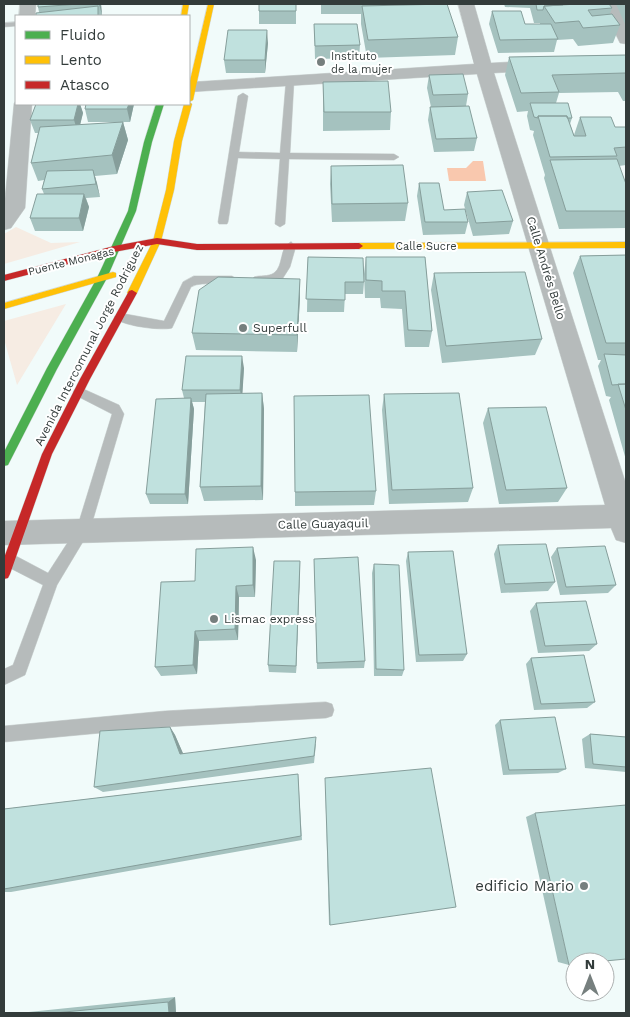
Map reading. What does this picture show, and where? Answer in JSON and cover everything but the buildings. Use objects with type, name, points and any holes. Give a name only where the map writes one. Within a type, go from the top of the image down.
[{"type":"main road","name":"Avenida Intercomunal Jorge Rodriguez","points":[[190,97],[202,49],[210,4]]},
{"type":"main road","name":"Avenida Intercomunal Jorge Rodriguez","points":[[4,462],[52,368],[102,278],[132,211],[148,142],[160,105]]},
{"type":"main road","name":"Avenida Intercomunal Jorge Rodriguez","points":[[4,574],[9,560],[12,532],[47,454],[120,318],[157,241],[170,190],[178,141],[188,105]]},
{"type":"main road","name":"Puente Monagas","points":[[4,278],[115,246],[157,241],[197,247],[226,246]]},
{"type":"main road","name":"Calle Sucre","points":[[226,246],[626,245]]},
{"type":"main road","name":"Puente Monagas","points":[[4,306],[147,265],[197,247]]},
{"type":"street","name":"Calle Andrés Bello","points":[[466,4],[483,69],[625,522]]},
{"type":"street","points":[[609,4],[626,39]]},
{"type":"street","points":[[190,97],[290,81],[560,65]]},
{"type":"street","points":[[5,222],[15,208],[22,105]]},
{"type":"street","name":"Calle Guayaquil","points":[[12,532],[625,522]]},
{"type":"lane","points":[[280,224],[290,81]]},
{"type":"lane","points":[[223,222],[243,96]]},
{"type":"lane","points":[[234,155],[394,157]]},
{"type":"lane","points":[[120,318],[160,326],[168,325],[188,286],[194,280],[274,279],[282,272],[291,246]]},
{"type":"lane","points":[[4,677],[19,670],[51,582],[83,530],[118,414],[115,409],[79,392]]},
{"type":"lane","points":[[9,560],[51,582]]},
{"type":"lane","points":[[4,734],[104,722],[208,714],[326,710]]},
{"type":"shaded area","points":[[473,161],[483,161],[486,181],[449,181],[447,168],[466,168]]},
{"type":"shaded area","points":[[16,227],[51,243],[80,242],[4,264],[4,234]]},
{"type":"shaded area","points":[[66,304],[17,385],[4,339],[4,321]]},
{"type":"traffic: fast","points":[[4,462],[52,368],[102,278],[132,211],[148,142],[160,105]]},
{"type":"traffic: slow","points":[[184,15],[186,4]]},
{"type":"traffic: slow","points":[[190,96],[211,4]]},
{"type":"traffic: slow","points":[[132,293],[157,241],[170,190],[178,141],[188,105]]},
{"type":"traffic: slow","points":[[359,246],[626,245]]},
{"type":"traffic: slow","points":[[4,306],[113,275]]},
{"type":"traffic: jam","points":[[4,278],[114,249],[157,241],[197,247],[359,246]]},
{"type":"traffic: jam","points":[[4,574],[47,454],[132,293]]},
{"type":"place","name":"Instituto de la mujer","points":[[321,62]]},
{"type":"place","name":"Superfull","points":[[243,328]]},
{"type":"place","name":"Lismac express","points":[[214,619]]},
{"type":"place","name":"edificio Mario","points":[[584,886]]}]
